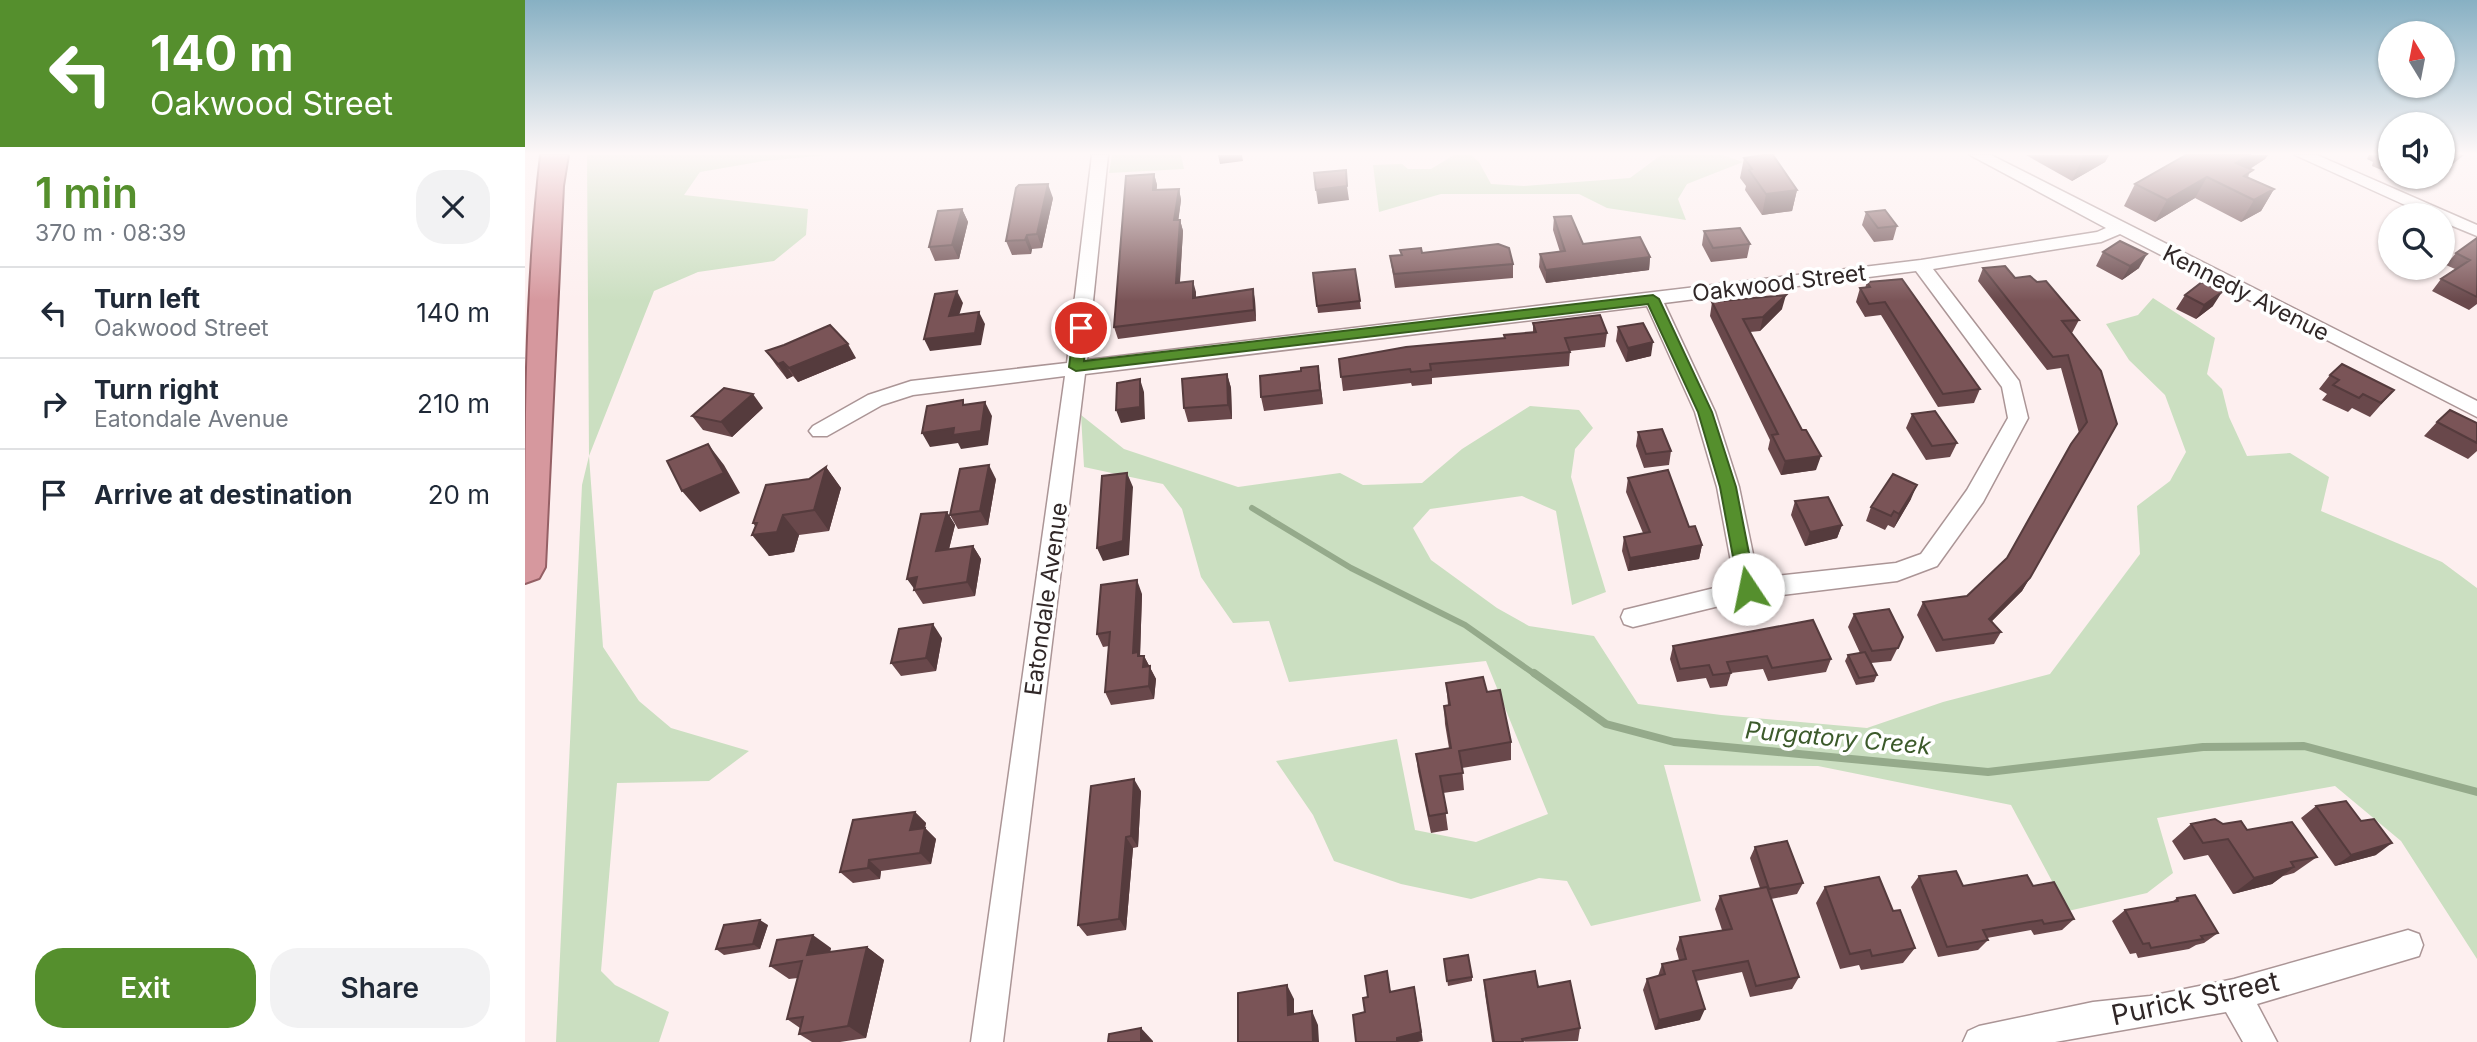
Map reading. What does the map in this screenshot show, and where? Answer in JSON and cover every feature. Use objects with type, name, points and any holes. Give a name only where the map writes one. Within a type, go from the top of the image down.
[{"type":"highway","points":[[525,567],[548,204]]},
{"type":"street","name":"Eatondale Avenue","points":[[987,1042],[1076,367],[1094,204]]},
{"type":"street","name":"Kennedy Avenue","points":[[2072,204],[2477,410]]},
{"type":"street","points":[[2455,222],[2477,231]]},
{"type":"street","name":"Oakwood Street","points":[[820,432],[875,400],[911,388],[1921,265],[2101,237],[2119,228]]},
{"type":"street","points":[[1633,617],[1748,589],[1897,572],[1929,559],[1975,496],[2018,418],[2013,386],[1921,265]]},
{"type":"street","points":[[1653,299],[1705,412],[1728,487],[1748,589]]},
{"type":"street","name":"Purick Street","points":[[1979,1042],[2093,1018],[2150,1012],[2234,995],[2408,945]]},
{"type":"street","points":[[2234,995],[2261,1042]]},
{"type":"green space","points":[[587,204],[760,204],[808,209],[806,235],[774,261],[698,272],[654,291],[589,456]]},
{"type":"green space","points":[[1378,204],[1408,204],[1379,212]]},
{"type":"green space","points":[[1598,204],[1680,204],[1686,220],[1607,208]]},
{"type":"green space","points":[[2153,298],[2215,338],[2207,374],[2222,389],[2229,417],[2247,456],[2290,453],[2329,477],[2321,511],[2442,562],[2477,588],[2477,959],[2401,841],[2335,786],[2157,818],[2173,873],[2147,893],[2068,911],[2011,805],[1818,766],[1664,765],[1701,901],[1591,926],[1567,881],[1539,878],[1471,899],[1401,884],[1334,861],[1313,815],[1276,761],[1397,739],[1415,830],[1476,842],[1548,814],[1486,661],[1289,682],[1269,621],[1233,623],[1201,577],[1182,509],[1163,484],[1084,467],[1081,415],[1124,449],[1238,487],[1340,473],[1363,485],[1422,483],[1462,449],[1530,406],[1579,410],[1593,428],[1575,449],[1571,477],[1606,592],[1572,605],[1556,511],[1522,496],[1430,509],[1413,528],[1431,560],[1497,608],[1529,626],[1594,636],[1638,704],[1721,715],[1867,728],[1943,702],[2050,674],[2140,554],[2137,506],[2170,481],[2186,452],[2165,395],[2129,360],[2106,324],[2138,315]]},
{"type":"green space","points":[[589,456],[603,647],[639,701],[671,728],[749,751],[709,781],[617,783],[601,971],[615,985],[669,1012],[659,1042],[556,1042],[582,485]]},
{"type":"building","points":[[1013,204],[1044,204],[1037,234],[1027,235],[1025,240],[1006,241]]},
{"type":"building","points":[[1124,204],[1177,204],[1174,220],[1180,220],[1176,283],[1193,281],[1193,298],[1253,289],[1254,310],[1114,327]]},
{"type":"building","points":[[962,209],[952,245],[929,247],[938,211]]},
{"type":"building","points":[[1885,210],[1897,226],[1878,228],[1866,212]]},
{"type":"building","points":[[1571,216],[1583,244],[1640,237],[1650,257],[1546,270],[1540,254],[1565,251],[1554,217]]},
{"type":"building","points":[[1740,228],[1750,244],[1713,248],[1704,231]]},
{"type":"building","points":[[2477,238],[2477,297],[2443,280],[2455,280],[2455,270],[2470,260],[2456,253]]},
{"type":"building","points":[[2120,241],[2147,254],[2130,266],[2103,252]]},
{"type":"building","points":[[1498,244],[1509,248],[1513,264],[1394,274],[1390,256],[1402,255],[1400,250],[1421,248],[1422,253]]},
{"type":"building","points":[[2005,266],[2015,278],[2030,276],[2037,282],[2046,281],[2079,320],[2062,321],[2101,371],[2117,424],[2030,578],[1989,619],[2001,632],[1943,640],[1923,602],[1967,596],[2007,558],[2071,444],[2087,422],[2068,355],[2053,357],[1983,268]]},
{"type":"building","points":[[1355,269],[1360,301],[1317,306],[1313,273]]},
{"type":"building","points":[[1902,279],[1980,389],[1943,394],[1885,302],[1869,304],[1860,288],[1870,287],[1867,282]]},
{"type":"building","points":[[2202,282],[2222,292],[2204,305],[2185,295]]},
{"type":"building","points":[[957,291],[949,316],[979,312],[975,333],[924,339],[935,294]]},
{"type":"building","points":[[1786,295],[1763,317],[1743,319],[1802,430],[1806,430],[1821,456],[1785,461],[1772,435],[1778,434],[1712,302]]},
{"type":"building","points":[[1600,315],[1607,333],[1565,338],[1570,352],[1430,364],[1431,370],[1411,372],[1410,369],[1341,377],[1339,359],[1406,347],[1505,338],[1504,335],[1536,332],[1533,323]]},
{"type":"building","points":[[1643,323],[1653,342],[1628,348],[1618,327]]},
{"type":"building","points":[[830,325],[848,344],[789,368],[783,362],[778,364],[766,351],[784,345]]},
{"type":"building","points":[[2342,364],[2394,390],[2381,403],[2363,394],[2359,398],[2333,385],[2339,380],[2330,375]]},
{"type":"building","points":[[1318,366],[1320,390],[1261,397],[1260,376]]},
{"type":"building","points":[[1227,374],[1228,405],[1184,408],[1182,379]]},
{"type":"building","points":[[1140,379],[1140,407],[1116,410],[1117,383]]},
{"type":"building","points":[[724,388],[753,394],[721,422],[692,416]]},
{"type":"building","points":[[963,400],[963,405],[985,402],[981,431],[953,435],[954,428],[922,433],[927,406]]},
{"type":"building","points":[[2450,410],[2477,423],[2477,443],[2437,422]]},
{"type":"building","points":[[1935,411],[1957,443],[1932,446],[1912,414]]},
{"type":"building","points":[[1662,429],[1671,451],[1646,454],[1638,432]]},
{"type":"building","points":[[708,444],[724,473],[682,491],[667,461]]},
{"type":"building","points":[[989,465],[980,511],[950,515],[960,469]]},
{"type":"building","points":[[826,467],[814,510],[783,515],[777,532],[752,535],[757,523],[753,523],[766,485],[809,479]]},
{"type":"building","points":[[1668,470],[1689,527],[1695,526],[1702,545],[1630,558],[1624,537],[1650,532],[1628,478]]},
{"type":"building","points":[[1127,473],[1123,541],[1097,548],[1102,476]]},
{"type":"building","points":[[1893,474],[1917,485],[1899,514],[1894,511],[1891,516],[1871,507]]},
{"type":"building","points":[[1828,497],[1842,525],[1810,532],[1795,501]]},
{"type":"building","points":[[947,512],[936,551],[973,546],[967,582],[914,590],[917,577],[907,579],[921,514]]},
{"type":"building","points":[[1137,580],[1133,653],[1138,652],[1138,656],[1144,656],[1143,667],[1150,666],[1149,686],[1105,692],[1110,632],[1097,634],[1101,585]]},
{"type":"building","points":[[1889,609],[1903,637],[1898,648],[1872,651],[1854,614]]},
{"type":"building","points":[[1813,620],[1831,659],[1772,668],[1767,656],[1727,662],[1731,673],[1713,675],[1709,665],[1680,669],[1673,646]]},
{"type":"building","points":[[933,624],[926,658],[891,663],[899,629]]},
{"type":"building","points":[[1865,652],[1877,675],[1859,678],[1848,655]]},
{"type":"building","points":[[1483,677],[1487,692],[1500,690],[1511,742],[1459,751],[1463,773],[1440,776],[1447,813],[1429,816],[1416,754],[1451,748],[1444,706],[1450,705],[1446,683]]},
{"type":"building","points":[[1134,779],[1131,836],[1126,837],[1119,919],[1078,925],[1091,786]]},
{"type":"building","points":[[2346,801],[2361,821],[2374,819],[2392,843],[2351,855],[2316,806]]},
{"type":"building","points":[[915,812],[910,830],[925,828],[920,853],[869,860],[868,868],[840,872],[853,820]]},
{"type":"building","points":[[2215,819],[2223,824],[2241,821],[2247,830],[2292,822],[2317,857],[2291,862],[2294,867],[2254,878],[2228,839],[2203,843],[2191,824]]},
{"type":"building","points":[[1787,841],[1803,883],[1769,889],[1755,847]]},
{"type":"building","points":[[1956,871],[1963,886],[2027,875],[2033,886],[2054,882],[2074,919],[2044,924],[2042,920],[1983,930],[1988,940],[1947,947],[1919,876]]},
{"type":"building","points":[[1879,877],[1893,911],[1900,910],[1915,948],[1872,956],[1870,950],[1850,954],[1825,887]]},
{"type":"building","points":[[1767,887],[1799,977],[1756,986],[1748,961],[1693,971],[1705,1009],[1659,1020],[1647,979],[1665,974],[1662,964],[1686,959],[1680,937],[1732,929],[1720,896]]},
{"type":"building","points":[[2195,895],[2218,933],[2201,936],[2203,939],[2151,948],[2149,943],[2143,944],[2125,910],[2178,901],[2177,898]]},
{"type":"building","points":[[760,920],[753,944],[716,949],[724,925]]},
{"type":"building","points":[[813,935],[807,955],[867,947],[848,1026],[799,1034],[803,1017],[787,1019],[802,961],[770,966],[777,940]]},
{"type":"building","points":[[1468,955],[1472,977],[1447,981],[1444,959]]},
{"type":"building","points":[[1387,971],[1390,992],[1414,987],[1421,1032],[1397,1038],[1397,1042],[1356,1042],[1353,1015],[1365,1012],[1363,998],[1368,997],[1365,976]]},
{"type":"building","points":[[1535,971],[1538,987],[1570,981],[1580,1028],[1522,1039],[1523,1042],[1494,1042],[1484,980]]},
{"type":"building","points":[[1287,985],[1288,1015],[1312,1011],[1313,1042],[1238,1042],[1238,993]]},
{"type":"building","points":[[1141,1028],[1141,1042],[1108,1042],[1109,1034]]},
{"type":"waterway","name":"Purgatory Creek","points":[[1252,508],[1351,568],[1465,625],[1536,675]]},
{"type":"waterway","name":"Purgatory Creek","points":[[1534,673],[1606,724],[1674,742],[1988,772],[2203,747],[2304,746],[2477,792]]},
{"type":"route","points":[[1081,328],[1076,367],[1653,299],[1705,412],[1728,487],[1748,589]]}]
